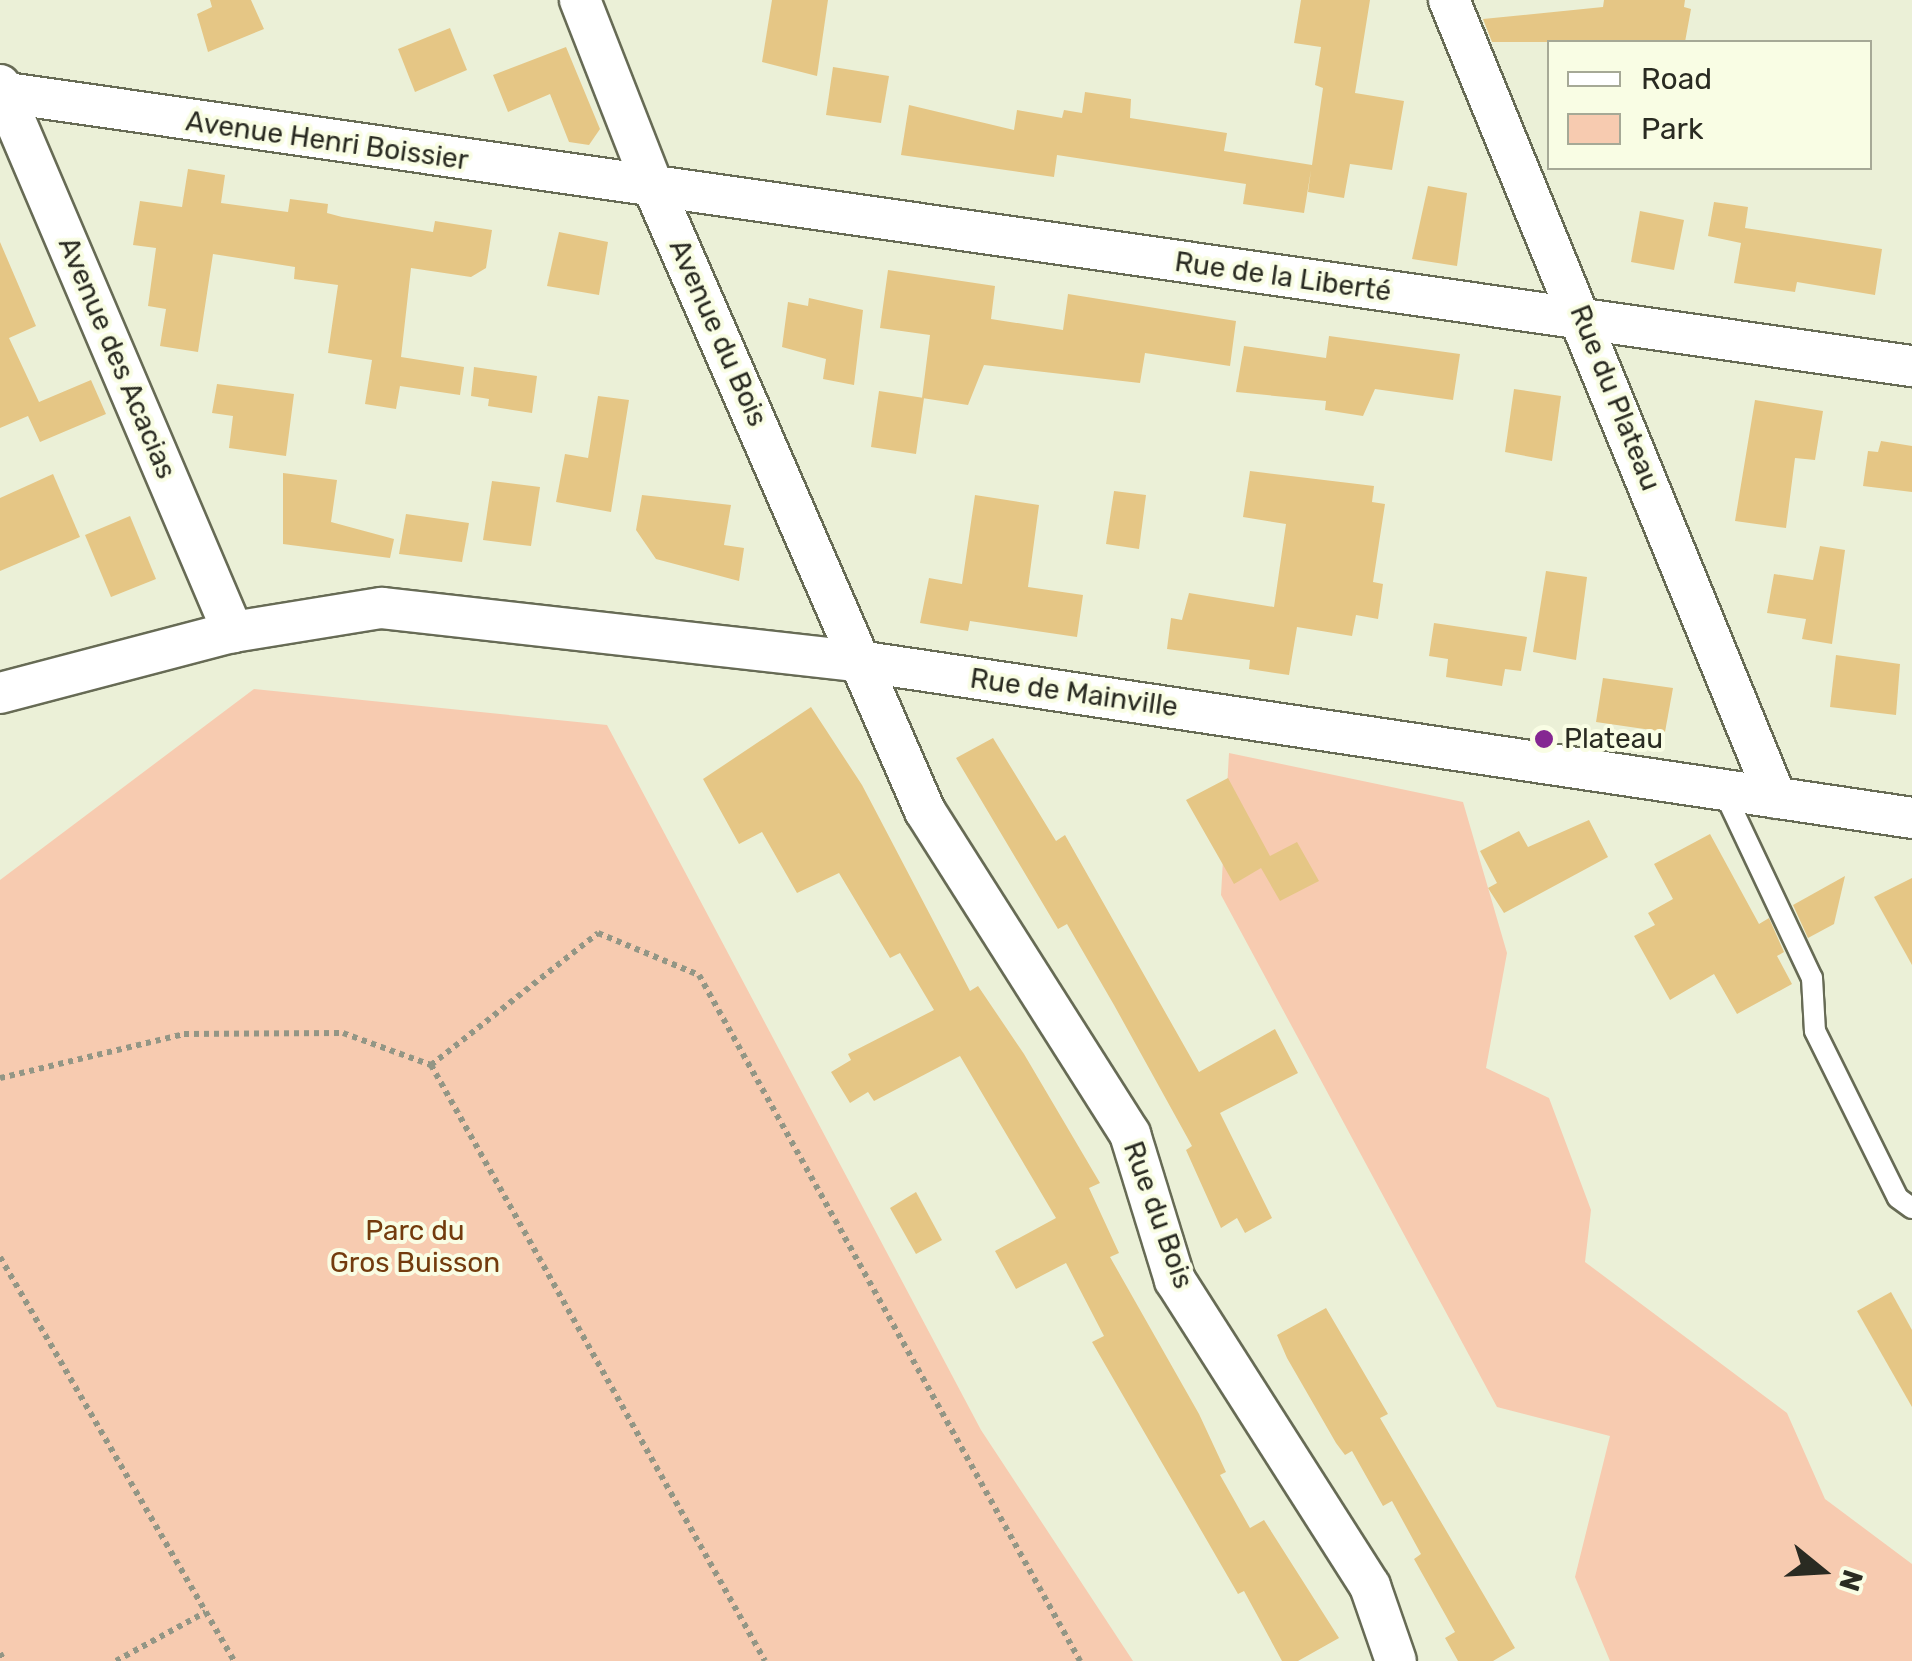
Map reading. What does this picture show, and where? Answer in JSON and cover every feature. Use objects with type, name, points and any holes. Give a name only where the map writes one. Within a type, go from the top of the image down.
[{"type":"street","name":"Avenue du Bois","points":[[580,0],[654,190],[865,662]]},
{"type":"street","name":"Rue du Plateau","points":[[1449,0],[1776,798]]},
{"type":"street","name":"Avenue Henri Boissier","points":[[1,90],[654,190]]},
{"type":"street","name":"Avenue des Acacias","points":[[1,90],[233,632]]},
{"type":"street","name":"Rue de la Liberté","points":[[654,190],[1912,366]]},
{"type":"street","name":"Rue de Mainville","points":[[0,693],[233,632],[382,608],[865,662],[1912,818]]},
{"type":"street","name":"Rue du Bois","points":[[865,662],[925,811],[1130,1134],[1174,1280],[1370,1586],[1396,1661]]},
{"type":"lane","points":[[1723,790],[1812,978],[1815,1031],[1898,1198],[1912,1208]]},
{"type":"path","points":[[431,1066],[598,933],[699,975],[1080,1661]]},
{"type":"path","points":[[0,1078],[184,1034],[343,1033],[431,1066],[765,1661]]},
{"type":"path","points":[[0,1257],[234,1661]]},
{"type":"path","points":[[116,1661],[206,1612]]},
{"type":"path","points":[[0,1653],[4,1661]]},
{"type":"green space","name":"Parc du Gros Buisson","points":[[254,689],[607,725],[981,1430],[1133,1661],[0,1661],[0,880]]},
{"type":"green space","points":[[1229,753],[1463,802],[1507,953],[1486,1068],[1549,1098],[1591,1210],[1585,1262],[1787,1413],[1825,1499],[1912,1564],[1912,1661],[1610,1661],[1575,1577],[1610,1436],[1497,1407],[1221,895]]},
{"type":"building","points":[[210,0],[251,0],[264,29],[208,52],[197,14],[212,7]]},
{"type":"building","points":[[772,0],[828,0],[817,76],[762,62]]},
{"type":"building","points":[[1301,0],[1370,0],[1355,93],[1404,101],[1392,170],[1350,164],[1344,198],[1308,192],[1311,170],[1304,213],[1243,204],[1246,184],[1057,155],[1054,177],[901,155],[909,105],[1014,130],[1017,110],[1062,118],[1064,110],[1082,113],[1085,92],[1131,99],[1130,118],[1227,133],[1224,151],[1312,165],[1323,88],[1315,85],[1321,47],[1294,43]]},
{"type":"building","points":[[1604,0],[1685,0],[1684,7],[1691,9],[1685,40],[1492,42],[1483,19],[1603,7]]},
{"type":"building","points":[[450,28],[467,70],[415,92],[398,49]]},
{"type":"building","points":[[566,47],[600,129],[589,145],[569,142],[550,94],[508,112],[493,75]]},
{"type":"building","points":[[833,67],[889,76],[881,123],[826,115]]},
{"type":"building","points":[[188,169],[225,175],[221,203],[288,212],[290,199],[328,204],[327,213],[342,217],[433,232],[435,221],[492,230],[486,268],[471,277],[411,268],[401,357],[464,367],[460,395],[400,386],[396,409],[365,404],[372,360],[328,353],[338,285],[294,279],[295,267],[213,254],[198,352],[160,346],[166,309],[148,306],[156,248],[133,245],[140,201],[182,207]]},
{"type":"building","points":[[1428,186],[1467,193],[1457,266],[1412,259]]},
{"type":"building","points":[[1714,202],[1748,207],[1745,228],[1882,249],[1875,295],[1797,282],[1795,292],[1734,283],[1741,243],[1708,236]]},
{"type":"building","points":[[1640,211],[1684,220],[1674,270],[1631,262]]},
{"type":"building","points":[[559,232],[608,242],[599,295],[547,286]]},
{"type":"building","points":[[0,242],[36,326],[9,338],[39,402],[91,380],[106,414],[40,442],[28,416],[0,428]]},
{"type":"building","points":[[888,270],[995,286],[991,319],[1063,330],[1068,294],[1236,321],[1230,366],[1145,353],[1140,383],[984,365],[968,405],[922,398],[930,335],[880,328]]},
{"type":"building","points":[[809,298],[863,310],[854,385],[823,379],[826,359],[782,347],[788,302],[808,306]]},
{"type":"building","points":[[1329,336],[1460,354],[1453,400],[1375,389],[1363,416],[1325,410],[1326,401],[1236,392],[1244,346],[1326,358]]},
{"type":"building","points":[[474,367],[537,376],[532,413],[488,406],[489,399],[471,396]]},
{"type":"building","points":[[217,384],[294,394],[286,456],[229,448],[233,416],[212,413]]},
{"type":"building","points":[[1514,389],[1561,396],[1552,461],[1505,452]]},
{"type":"building","points":[[879,391],[924,398],[916,454],[871,447]]},
{"type":"building","points":[[598,396],[629,400],[611,512],[556,502],[565,454],[588,458]]},
{"type":"building","points":[[1755,400],[1823,411],[1815,460],[1795,458],[1786,528],[1735,521]]},
{"type":"building","points":[[1881,441],[1912,446],[1912,492],[1863,486],[1868,451],[1878,452]]},
{"type":"building","points":[[1250,471],[1374,486],[1372,502],[1385,504],[1373,582],[1383,584],[1378,619],[1356,615],[1352,636],[1297,627],[1289,675],[1249,669],[1250,660],[1167,649],[1171,618],[1182,620],[1189,593],[1274,607],[1286,524],[1243,517]]},
{"type":"building","points":[[283,473],[337,480],[331,522],[394,539],[390,558],[283,544]]},
{"type":"building","points":[[53,474],[80,537],[0,571],[0,498]]},
{"type":"building","points":[[492,481],[540,487],[531,546],[483,540]]},
{"type":"building","points":[[1114,491],[1146,495],[1139,549],[1106,544]]},
{"type":"building","points":[[642,495],[731,505],[724,545],[744,548],[739,581],[656,559],[636,530]]},
{"type":"building","points":[[975,495],[1039,505],[1028,587],[1083,595],[1077,637],[970,621],[968,631],[920,623],[929,578],[962,584]]},
{"type":"building","points":[[406,514],[469,523],[462,562],[399,554]]},
{"type":"building","points":[[130,516],[156,579],[111,597],[85,535]]},
{"type":"building","points":[[1820,546],[1845,550],[1832,644],[1802,639],[1806,619],[1767,613],[1774,574],[1813,580]]},
{"type":"building","points":[[1546,571],[1587,577],[1576,660],[1533,652]]},
{"type":"building","points":[[1434,623],[1527,637],[1521,671],[1505,669],[1502,686],[1446,677],[1448,659],[1429,656]]},
{"type":"building","points":[[1836,655],[1900,664],[1896,715],[1830,707]]},
{"type":"building","points":[[1603,678],[1673,688],[1665,732],[1596,722]]},
{"type":"building","points":[[811,707],[862,785],[970,991],[978,986],[1024,1054],[1100,1183],[1089,1188],[1119,1253],[1110,1257],[1199,1414],[1226,1472],[1220,1475],[1250,1528],[1264,1520],[1339,1638],[1298,1661],[1282,1661],[1244,1591],[1238,1594],[1092,1342],[1104,1336],[1066,1263],[1016,1289],[995,1251],[1056,1218],[960,1056],[874,1101],[868,1092],[850,1103],[831,1072],[851,1060],[848,1054],[934,1010],[900,953],[890,958],[839,873],[797,893],[762,832],[739,844],[703,779]]},
{"type":"building","points":[[993,738],[1056,841],[1065,835],[1199,1072],[1275,1029],[1298,1073],[1220,1113],[1272,1218],[1245,1233],[1237,1218],[1221,1228],[1186,1150],[1192,1146],[1114,1005],[1067,924],[1058,929],[956,758]]},
{"type":"building","points":[[1228,778],[1270,856],[1297,842],[1319,881],[1280,901],[1261,868],[1234,884],[1186,800]]},
{"type":"building","points":[[1589,820],[1608,857],[1504,913],[1488,888],[1497,883],[1480,851],[1519,831],[1528,847]]},
{"type":"building","points":[[1710,834],[1759,924],[1769,918],[1784,952],[1777,956],[1792,984],[1737,1014],[1714,974],[1670,1000],[1634,936],[1655,925],[1648,913],[1673,899],[1654,864]]},
{"type":"building","points":[[1845,876],[1834,924],[1808,938],[1793,905]]},
{"type":"building","points":[[1912,878],[1912,965],[1874,897]]},
{"type":"building","points":[[916,1192],[942,1240],[916,1254],[890,1208]]},
{"type":"building","points":[[1891,1292],[1912,1330],[1912,1407],[1857,1311]]},
{"type":"building","points":[[1326,1308],[1388,1414],[1380,1418],[1515,1648],[1493,1661],[1458,1661],[1445,1638],[1455,1632],[1414,1559],[1421,1554],[1392,1501],[1383,1506],[1352,1451],[1345,1455],[1336,1443],[1287,1358],[1277,1335]]},
{"type":"place","name":"Plateau","points":[[1544,739]]}]
